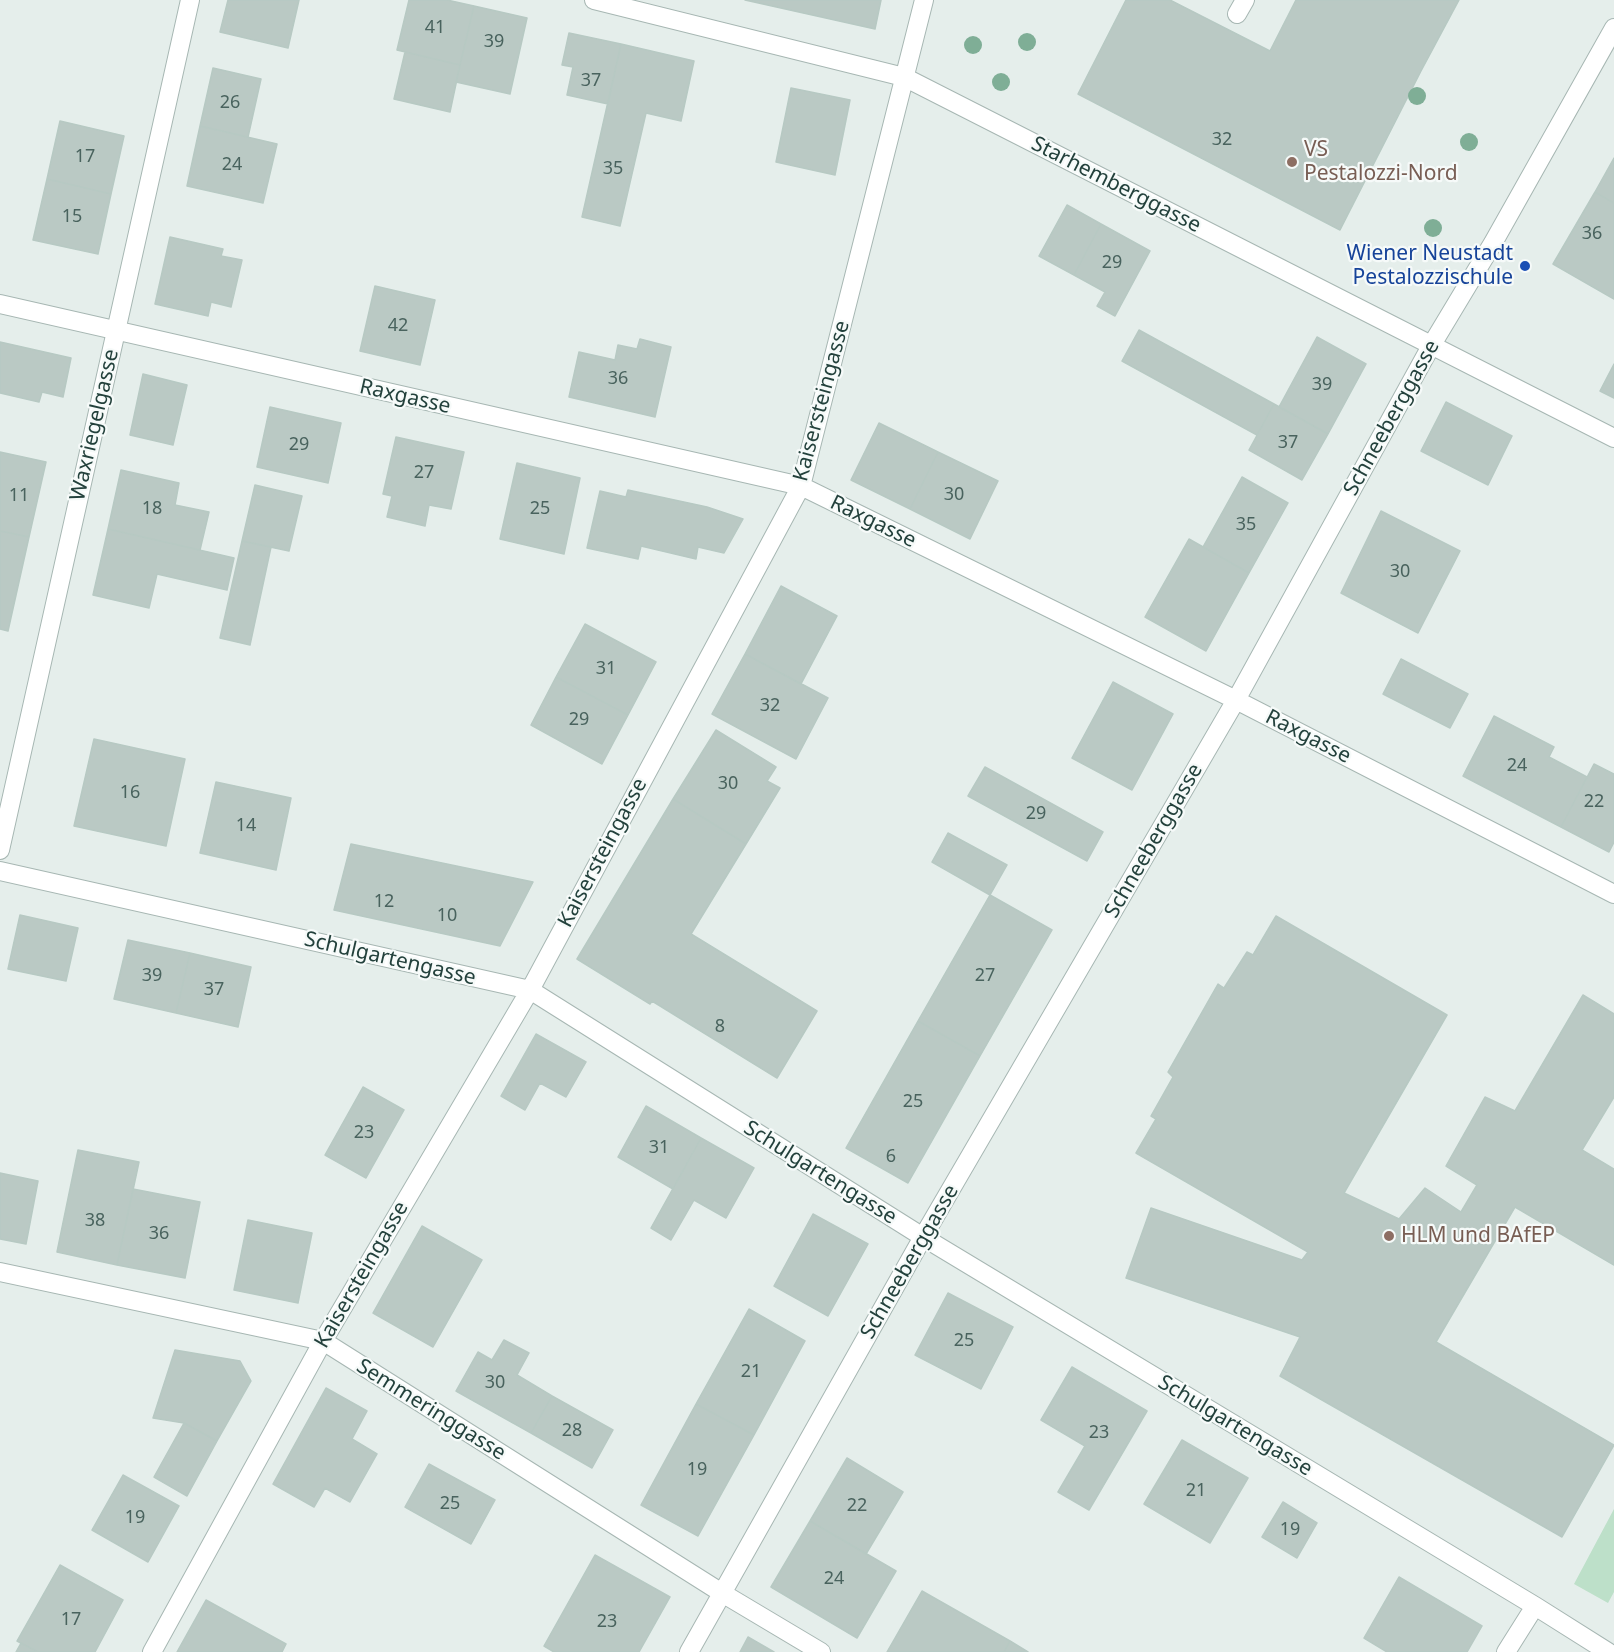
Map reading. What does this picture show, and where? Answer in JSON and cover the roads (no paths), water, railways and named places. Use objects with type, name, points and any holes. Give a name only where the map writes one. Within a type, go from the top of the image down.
[{"type":"street","name":"Waxriegelgasse","points":[[0,850],[190,0]]},
{"type":"street","name":"Starhemberggasse","points":[[594,0],[904,77],[1614,438]]},
{"type":"street","name":"Kaisersteingasse","points":[[152,1652],[323,1341],[530,990],[801,486],[924,0]]},
{"type":"street","name":"Schneeberggasse","points":[[689,1652],[923,1237],[1236,700],[1431,346],[1493,243],[1614,28]]},
{"type":"street","name":"Raxgasse","points":[[0,304],[801,486],[1236,700],[1614,894]]},
{"type":"street","name":"Schulgartengasse","points":[[0,871],[530,990],[923,1237],[1608,1652]]},
{"type":"street","name":"Semmeringgasse","points":[[0,1272],[323,1341],[722,1593],[821,1652]]},
{"type":"street","points":[[1506,1652],[1535,1606]]},
{"type":"place","name":"VS Pestalozzi-Nord","points":[[1292,162]]},
{"type":"place","name":"Wiener Neustadt Pestalozzischule","points":[[1525,266]]},
{"type":"place","name":"HLM und BAfEP","points":[[1389,1236]]}]
